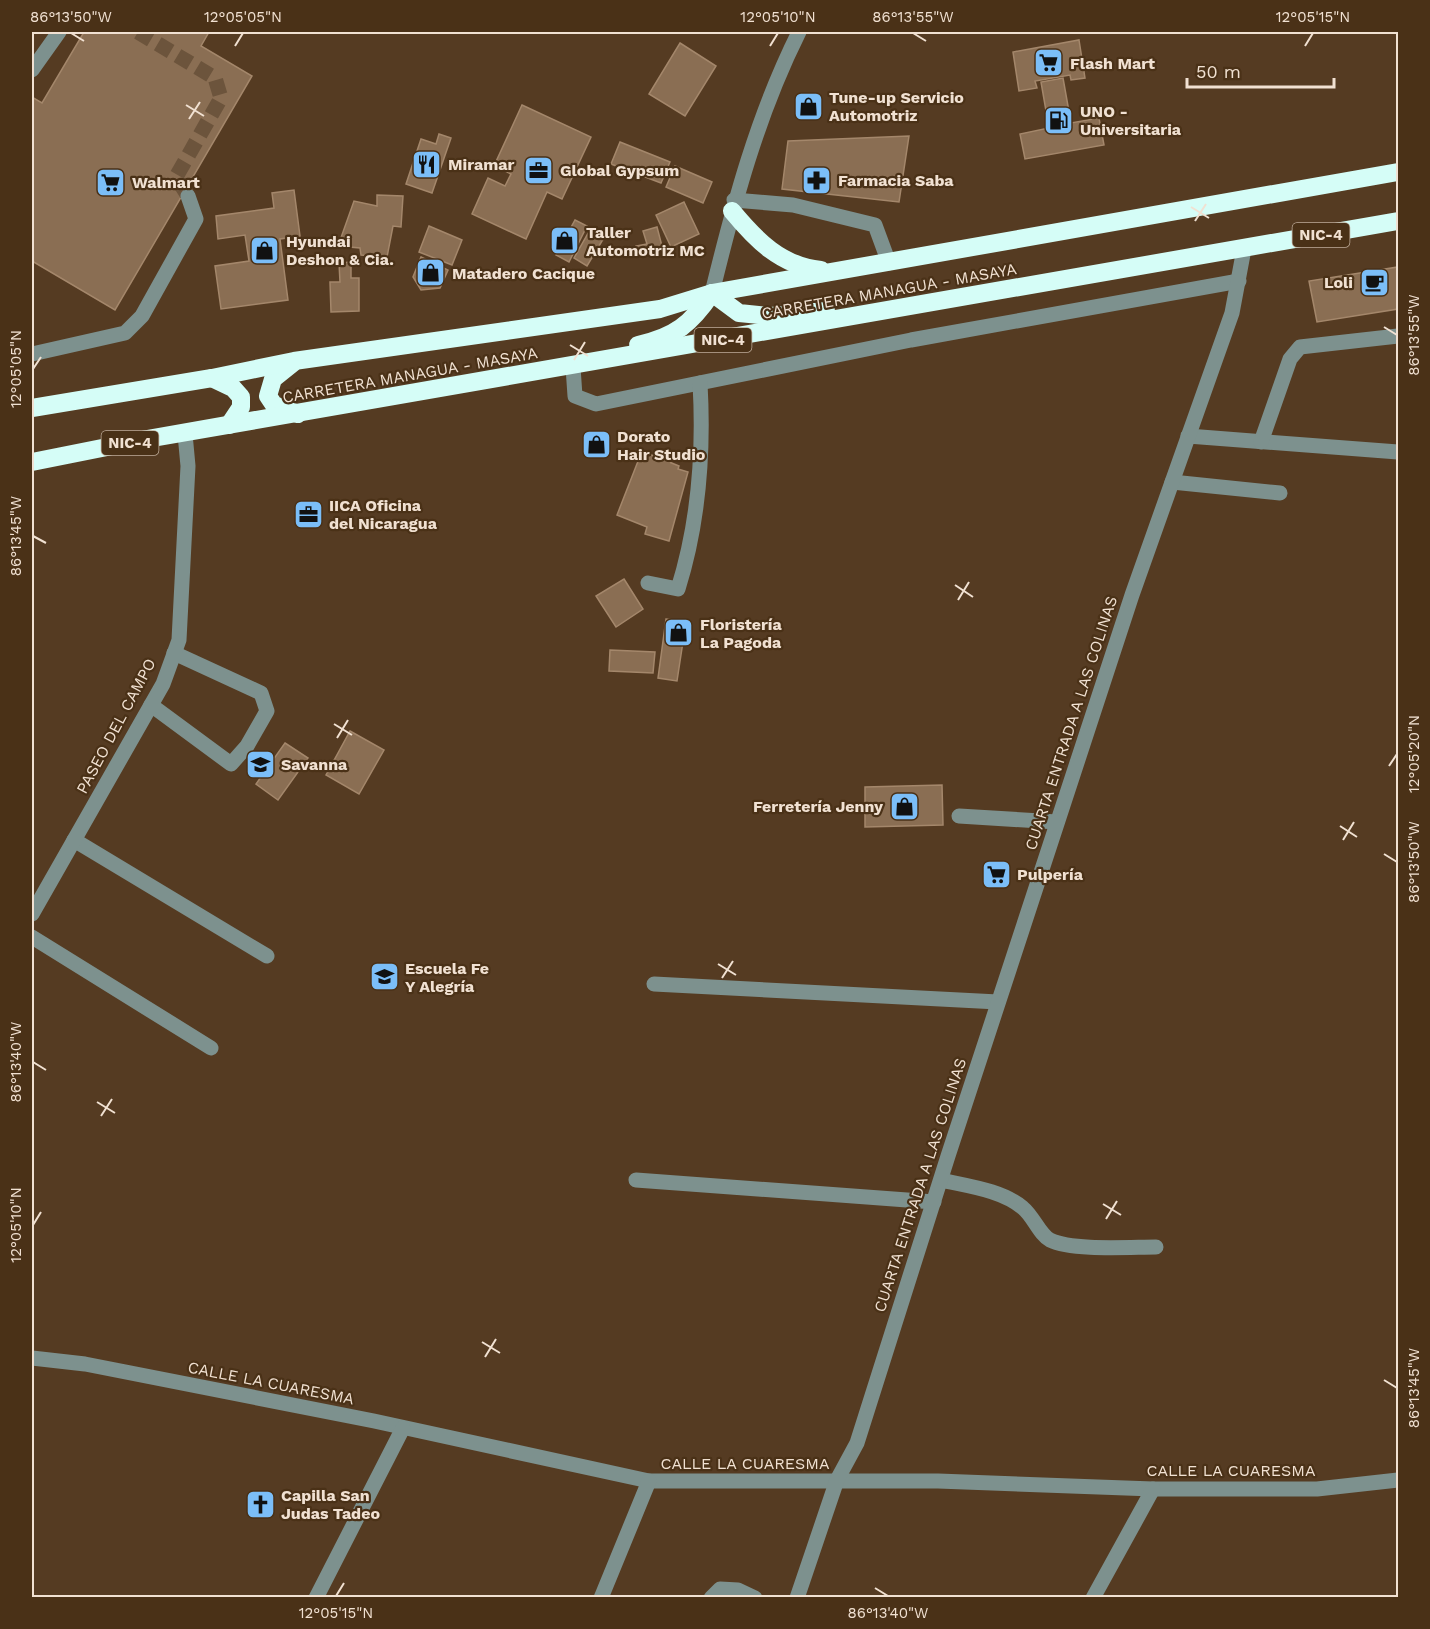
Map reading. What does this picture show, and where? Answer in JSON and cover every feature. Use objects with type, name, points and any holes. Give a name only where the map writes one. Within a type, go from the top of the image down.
[{"type":"highway","name":"CARRETERA MANAGUA - MASAYA","points":[[36,405],[212,378],[294,362],[660,309],[712,293],[844,272],[1398,172]]},
{"type":"highway","points":[[733,205],[755,238],[780,258],[803,268],[844,272]]},
{"type":"highway","name":"CARRETERA MANAGUA - MASAYA","points":[[32,462],[229,425],[575,367],[1398,221]]},
{"type":"highway","points":[[575,367],[594,354],[656,342],[693,321],[712,293],[739,313],[770,316],[849,309],[885,311]]},
{"type":"highway","points":[[294,362],[273,379],[268,396],[274,405],[298,415]]},
{"type":"highway","points":[[212,378],[232,388],[241,397],[241,407],[229,425]]},
{"type":"street","points":[[32,70],[59,32]]},
{"type":"street","points":[[712,293],[733,205],[755,132],[799,32]]},
{"type":"street","points":[[32,354],[125,333],[142,316],[196,219],[188,196]]},
{"type":"street","points":[[733,205],[793,205],[874,225],[889,263]]},
{"type":"street","name":"CUARTA ENTRADA A LAS COLINAS","points":[[797,1598],[837,1480],[857,1443],[1057,822],[1232,313],[1244,249]]},
{"type":"street","points":[[575,367],[575,396],[596,404],[910,340],[1239,282]]},
{"type":"street","points":[[1261,441],[1290,359],[1300,347],[1398,336]]},
{"type":"street","points":[[648,583],[678,589],[689,556],[701,468],[700,382]]},
{"type":"street","name":"PASEO DEL CAMPO","points":[[32,914],[163,684],[179,639],[188,466],[185,434]]},
{"type":"street","points":[[1188,436],[1398,452]]},
{"type":"street","points":[[1172,482],[1280,493]]},
{"type":"street","points":[[151,705],[231,764],[247,746],[267,711],[261,693],[206,665],[174,653]]},
{"type":"street","points":[[959,816],[1057,822]]},
{"type":"street","points":[[74,840],[267,956]]},
{"type":"street","points":[[32,938],[211,1048]]},
{"type":"street","points":[[654,984],[998,1002]]},
{"type":"street","points":[[636,1180],[934,1202]]},
{"type":"street","points":[[940,1180],[1012,1201],[1029,1214],[1048,1239],[1067,1245],[1156,1247]]},
{"type":"street","name":"CALLE LA CUARESMA","points":[[32,1358],[85,1364],[403,1428],[649,1481],[938,1481],[1153,1489],[1317,1489],[1398,1480]]},
{"type":"street","points":[[316,1598],[403,1428]]},
{"type":"street","points":[[601,1598],[649,1481]]},
{"type":"street","points":[[1093,1598],[1153,1489]]},
{"type":"street","points":[[711,1598],[720,1589],[738,1590],[755,1598]]},
{"type":"building","name":"Walmart","points":[[84,32],[209,32],[201,46],[252,76],[115,310],[32,261],[32,97],[42,103]]},
{"type":"building","name":"Flash Mart","points":[[1079,40],[1085,78],[1071,80],[1070,75],[1035,81],[1037,88],[1019,91],[1013,52]]},
{"type":"building","points":[[680,43],[716,66],[685,116],[649,94]]},
{"type":"building","name":"UNO - Universitaria","points":[[1063,78],[1071,123],[1099,118],[1104,145],[1025,159],[1020,134],[1049,128],[1041,82]]},
{"type":"building","name":"Global Gypsum","points":[[522,105],[591,137],[562,199],[547,192],[526,239],[472,214],[488,178],[505,186],[511,174],[494,166]]},
{"type":"building","name":"Miramar","points":[[439,134],[451,138],[432,193],[406,184],[421,139],[436,144]]},
{"type":"building","points":[[909,136],[899,202],[782,189],[788,141]]},
{"type":"building","points":[[620,142],[670,162],[661,183],[611,164]]},
{"type":"building","points":[[675,166],[712,182],[703,203],[666,187]]},
{"type":"building","name":"Hyundai Deshon & Cia.","points":[[294,190],[300,236],[280,239],[288,300],[221,309],[215,266],[249,261],[245,235],[218,239],[216,216],[274,208],[272,193]]},
{"type":"building","points":[[377,195],[403,196],[401,227],[393,226],[387,257],[361,255],[360,248],[338,246],[354,201],[377,206]]},
{"type":"building","points":[[684,202],[699,234],[671,247],[656,215]]},
{"type":"building","points":[[575,220],[587,226],[569,262],[556,255]]},
{"type":"building","points":[[429,226],[462,240],[452,265],[419,252]]},
{"type":"building","points":[[657,227],[663,250],[639,256],[636,246],[647,244],[643,231]]},
{"type":"building","points":[[591,228],[605,236],[587,266],[574,258]]},
{"type":"building","name":"Matadero Cacique","points":[[421,257],[448,270],[440,288],[421,290],[413,277]]},
{"type":"building","points":[[351,262],[351,278],[359,278],[359,311],[331,312],[330,282],[340,282],[339,263]]},
{"type":"building","points":[[1398,267],[1398,309],[1317,322],[1309,281]]},
{"type":"building","points":[[642,451],[688,472],[669,541],[645,534],[647,527],[617,515]]},
{"type":"building","points":[[624,579],[643,609],[616,627],[596,596]]},
{"type":"building","points":[[666,619],[686,622],[677,681],[658,678]]},
{"type":"building","points":[[610,650],[655,652],[653,673],[609,671]]},
{"type":"building","points":[[350,731],[384,750],[359,794],[326,775]]},
{"type":"building","points":[[285,743],[308,758],[278,800],[256,784]]},
{"type":"building","name":"Ferretería Jenny","points":[[942,785],[943,825],[865,827],[865,787]]},
{"type":"tunnel","points":[[138,32],[215,78],[221,98],[176,177],[188,196]]},
{"type":"place","name":"Flash Mart","points":[[1049,63]]},
{"type":"place","name":"Tune-up Servicio Automotriz","points":[[808,106]]},
{"type":"place","name":"UNO - Universitaria","points":[[1059,120]]},
{"type":"place","name":"Miramar","points":[[427,164]]},
{"type":"place","name":"Global Gypsum","points":[[539,170]]},
{"type":"place","name":"Farmacia Saba","points":[[817,180]]},
{"type":"place","name":"Walmart","points":[[111,182]]},
{"type":"place","name":"Taller Automotriz MC","points":[[565,241]]},
{"type":"place","name":"Hyundai Deshon & Cia.","points":[[265,250]]},
{"type":"place","name":"Matadero Cacique","points":[[431,273]]},
{"type":"place","name":"Loli","points":[[1374,282]]},
{"type":"place","name":"Dorato Hair Studio","points":[[596,445]]},
{"type":"place","name":"IICA Oficina del Nicaragua","points":[[308,514]]},
{"type":"place","name":"Floristería La Pagoda","points":[[679,633]]},
{"type":"place","name":"Savanna","points":[[260,764]]},
{"type":"place","name":"Ferretería Jenny","points":[[904,806]]},
{"type":"place","name":"Pulpería","points":[[996,874]]},
{"type":"place","name":"Escuela Fe Y Alegría","points":[[384,977]]},
{"type":"place","name":"Capilla San Judas Tadeo","points":[[260,1504]]}]
